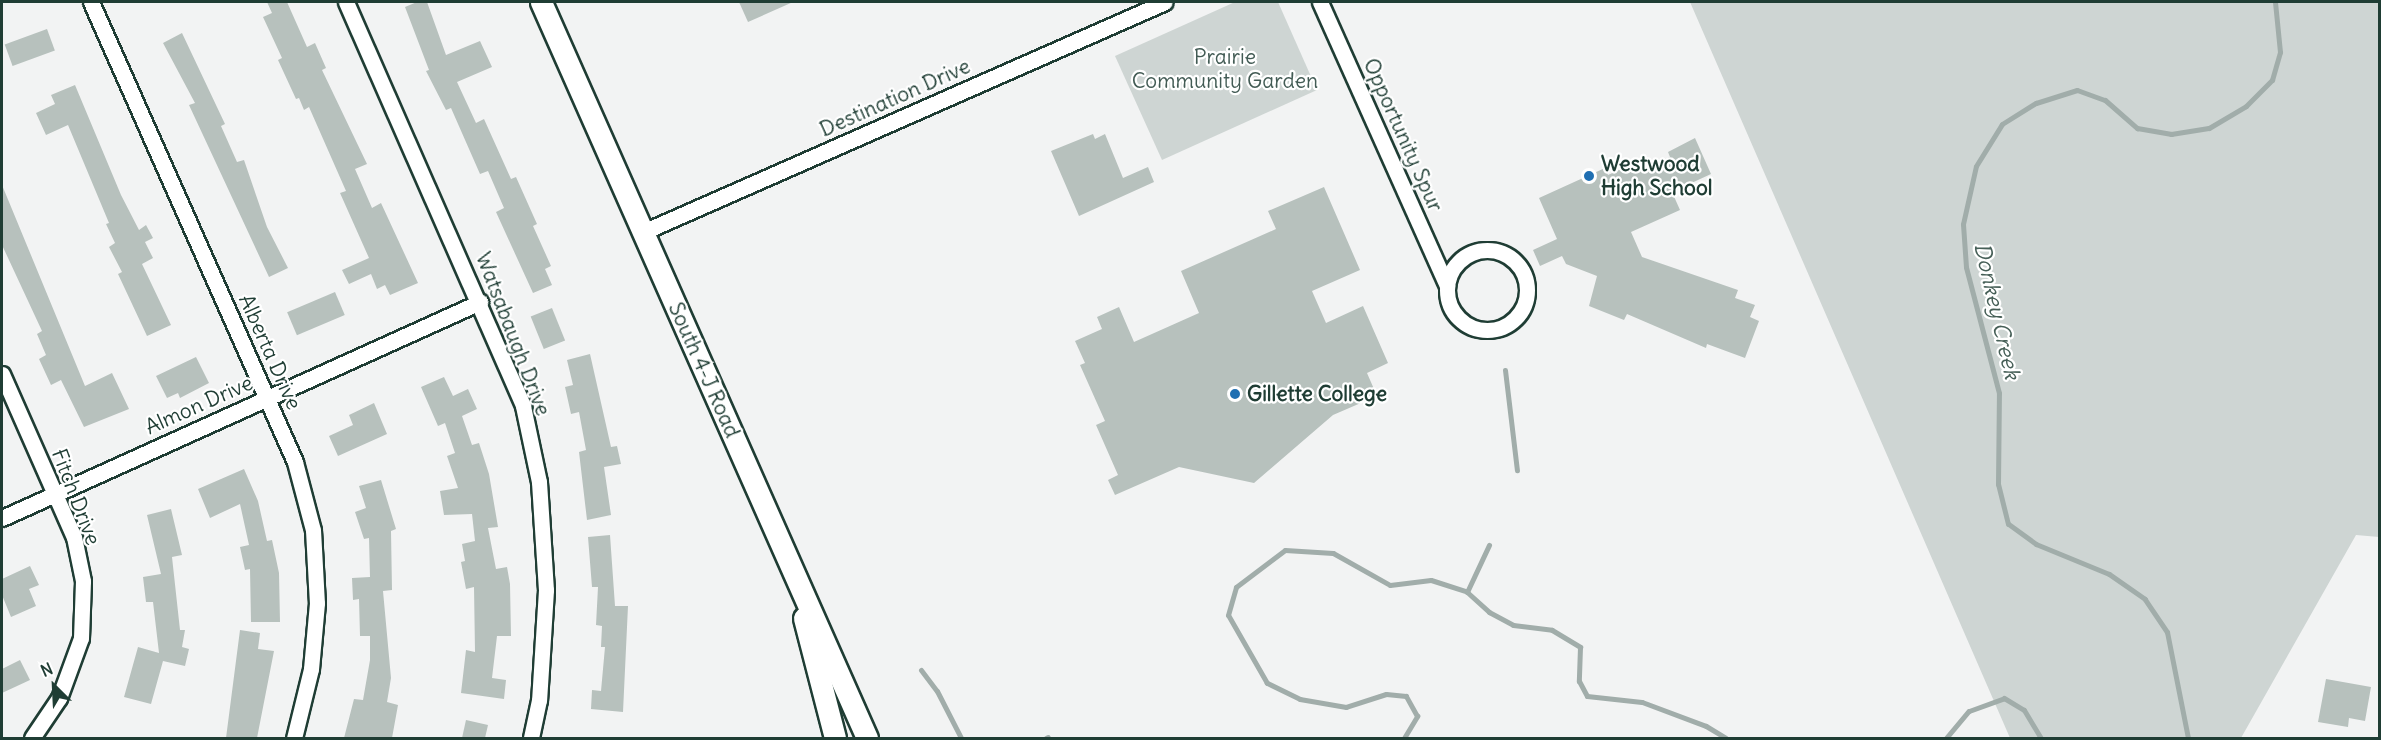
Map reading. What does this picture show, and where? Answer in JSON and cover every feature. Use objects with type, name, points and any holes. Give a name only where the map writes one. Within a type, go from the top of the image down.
[{"type":"main road","name":"South 4-J Road","points":[[541,2],[867,738]]},
{"type":"main road","points":[[791,565],[835,738]]},
{"type":"street","name":"Alberta Drive","points":[[91,2],[296,462],[313,530],[316,614],[311,669],[294,738]]},
{"type":"street","name":"Watsabaugh Drive","points":[[346,2],[480,302],[523,405],[539,482],[546,590],[539,700],[531,738]]},
{"type":"street","name":"Destination Drive","points":[[643,232],[1165,2]]},
{"type":"street","name":"Opportunity Spur","points":[[1320,2],[1447,286],[1447,299],[1461,321],[1485,331],[1510,324],[1519,315],[1528,291],[1520,266],[1509,256],[1483,250],[1458,262],[1447,286]]},
{"type":"street","name":"Almon Drive","points":[[2,518],[480,302]]},
{"type":"street","name":"Fitch Drive","points":[[2,374],[74,537],[83,581],[81,638],[60,698],[32,738]]},
{"type":"green space","name":"Prairie Community Garden","points":[[1235,2],[1278,2],[1317,90],[1162,160],[1115,56]]},
{"type":"green space","points":[[1690,2],[2379,2],[2379,537],[2356,535],[2241,738],[2010,738]]},
{"type":"building","points":[[267,2],[287,2],[307,47],[315,43],[326,68],[322,70],[367,164],[355,169],[372,208],[381,203],[418,283],[390,295],[385,285],[377,289],[371,274],[349,284],[342,270],[369,258],[340,193],[346,191],[309,107],[304,110],[299,98],[296,99],[278,60],[282,58],[263,17],[272,13]]},
{"type":"building","points":[[417,2],[427,2],[446,55],[480,41],[492,67],[457,82],[476,123],[484,119],[511,179],[516,177],[537,224],[533,226],[551,266],[545,269],[552,285],[533,293],[496,212],[504,208],[488,171],[480,174],[451,108],[446,110],[426,71],[429,70],[405,7]]},
{"type":"building","points":[[739,2],[793,2],[748,22]]},
{"type":"building","points":[[47,29],[55,51],[13,66],[5,44]]},
{"type":"building","points":[[182,33],[225,124],[221,126],[237,162],[244,160],[267,227],[288,268],[269,277],[189,105],[195,103],[163,43]]},
{"type":"building","points":[[75,85],[121,195],[139,230],[146,225],[153,238],[145,242],[153,258],[142,264],[171,325],[147,336],[118,274],[122,272],[109,247],[115,243],[106,224],[109,223],[68,125],[46,135],[36,113],[55,104],[51,95]]},
{"type":"building","points":[[1093,134],[1095,139],[1105,134],[1123,178],[1148,167],[1154,182],[1079,216],[1051,151]]},
{"type":"building","points":[[1695,138],[1711,174],[1672,192],[1680,210],[1631,232],[1642,257],[1738,290],[1735,298],[1755,305],[1750,317],[1759,321],[1745,358],[1707,344],[1706,348],[1627,314],[1624,320],[1589,306],[1597,276],[1566,264],[1562,256],[1540,266],[1533,250],[1557,239],[1539,198],[1605,168],[1608,175],[1630,165],[1634,173],[1670,157],[1668,152]]},
{"type":"building","points":[[2,185],[85,386],[112,373],[129,409],[84,427],[61,380],[51,385],[39,359],[46,355],[37,334],[42,331],[2,245]]},
{"type":"building","points":[[1324,187],[1360,270],[1312,291],[1326,323],[1363,306],[1388,363],[1367,373],[1377,396],[1333,415],[1254,483],[1179,467],[1115,495],[1108,480],[1118,475],[1096,425],[1105,421],[1080,365],[1085,363],[1075,341],[1102,329],[1097,317],[1119,307],[1134,342],[1199,313],[1181,271],[1276,229],[1268,211]]},
{"type":"building","points":[[335,292],[345,315],[297,335],[287,312]]},
{"type":"building","points":[[552,308],[565,340],[544,349],[531,317]]},
{"type":"building","points":[[590,354],[611,447],[617,446],[621,464],[604,467],[611,515],[587,520],[579,452],[586,450],[579,412],[571,414],[565,387],[573,385],[567,360]]},
{"type":"building","points":[[196,357],[209,383],[180,398],[178,393],[167,398],[156,376]]},
{"type":"building","points":[[444,377],[453,396],[468,389],[477,409],[462,416],[472,445],[479,443],[489,474],[498,527],[488,528],[496,569],[507,567],[510,584],[511,636],[497,636],[492,678],[506,680],[504,699],[461,693],[466,650],[475,652],[474,587],[466,589],[461,562],[465,561],[462,544],[475,541],[472,514],[444,515],[440,491],[458,488],[447,456],[455,453],[445,423],[438,426],[421,387]]},
{"type":"building","points":[[374,403],[387,434],[338,456],[329,436],[353,425],[349,415]]},
{"type":"building","points":[[244,469],[258,501],[267,541],[272,540],[279,573],[280,622],[251,622],[250,569],[245,570],[240,547],[249,545],[240,504],[210,518],[198,489]]},
{"type":"building","points":[[381,480],[396,529],[391,531],[392,590],[383,591],[391,678],[387,702],[398,705],[392,738],[344,738],[354,699],[363,700],[370,660],[370,636],[360,636],[359,599],[353,600],[352,578],[370,577],[369,538],[364,539],[355,512],[366,508],[359,486]]},
{"type":"building","points":[[171,509],[182,555],[172,557],[180,630],[185,630],[182,647],[189,649],[185,666],[163,661],[151,704],[124,697],[138,647],[159,653],[153,602],[146,602],[143,577],[161,574],[147,515]]},
{"type":"building","points":[[610,535],[615,606],[628,606],[623,712],[591,709],[592,690],[601,691],[605,647],[601,647],[602,626],[596,625],[598,587],[592,587],[588,537]]},
{"type":"building","points":[[30,566],[39,585],[29,589],[36,606],[11,617],[2,595],[2,579]]},
{"type":"building","points":[[240,630],[260,633],[258,649],[274,651],[257,738],[226,738]]},
{"type":"building","points":[[20,660],[30,680],[2,693],[2,669]]},
{"type":"building","points":[[2326,679],[2371,687],[2365,721],[2349,718],[2348,727],[2318,722]]},
{"type":"building","points":[[466,720],[488,725],[485,738],[462,738]]},
{"type":"waterway","name":"Donkey Creek","points":[[2188,738],[2167,632],[2145,599],[2109,574],[2036,544],[2008,524],[1998,484],[1999,393],[1966,267],[1963,224],[1976,166],[2002,124],[2036,103],[2077,90],[2105,100],[2137,128],[2171,134],[2209,128],[2246,106],[2272,80],[2280,52],[2275,2]]},
{"type":"waterway","points":[[1505,370],[1517,470]]},
{"type":"waterway","points":[[1467,592],[1489,545]]},
{"type":"waterway","name":"Donkey Creek","points":[[1404,738],[1417,716],[1406,696],[1386,694],[1346,707],[1300,699],[1267,683],[1228,615],[1236,587],[1285,550],[1333,553],[1390,585],[1431,580],[1467,592],[1489,612],[1513,625],[1552,630],[1580,647],[1579,681],[1587,696],[1642,702],[1706,726],[1726,738]]},
{"type":"waterway","points":[[921,670],[937,691],[961,738]]},
{"type":"waterway","name":"Donkey Creek","points":[[1946,738],[1969,711],[2004,698],[2024,710],[2041,738]]},
{"type":"place","name":"Westwood High School","points":[[1589,176]]},
{"type":"place","name":"Gillette College","points":[[1235,394]]}]
